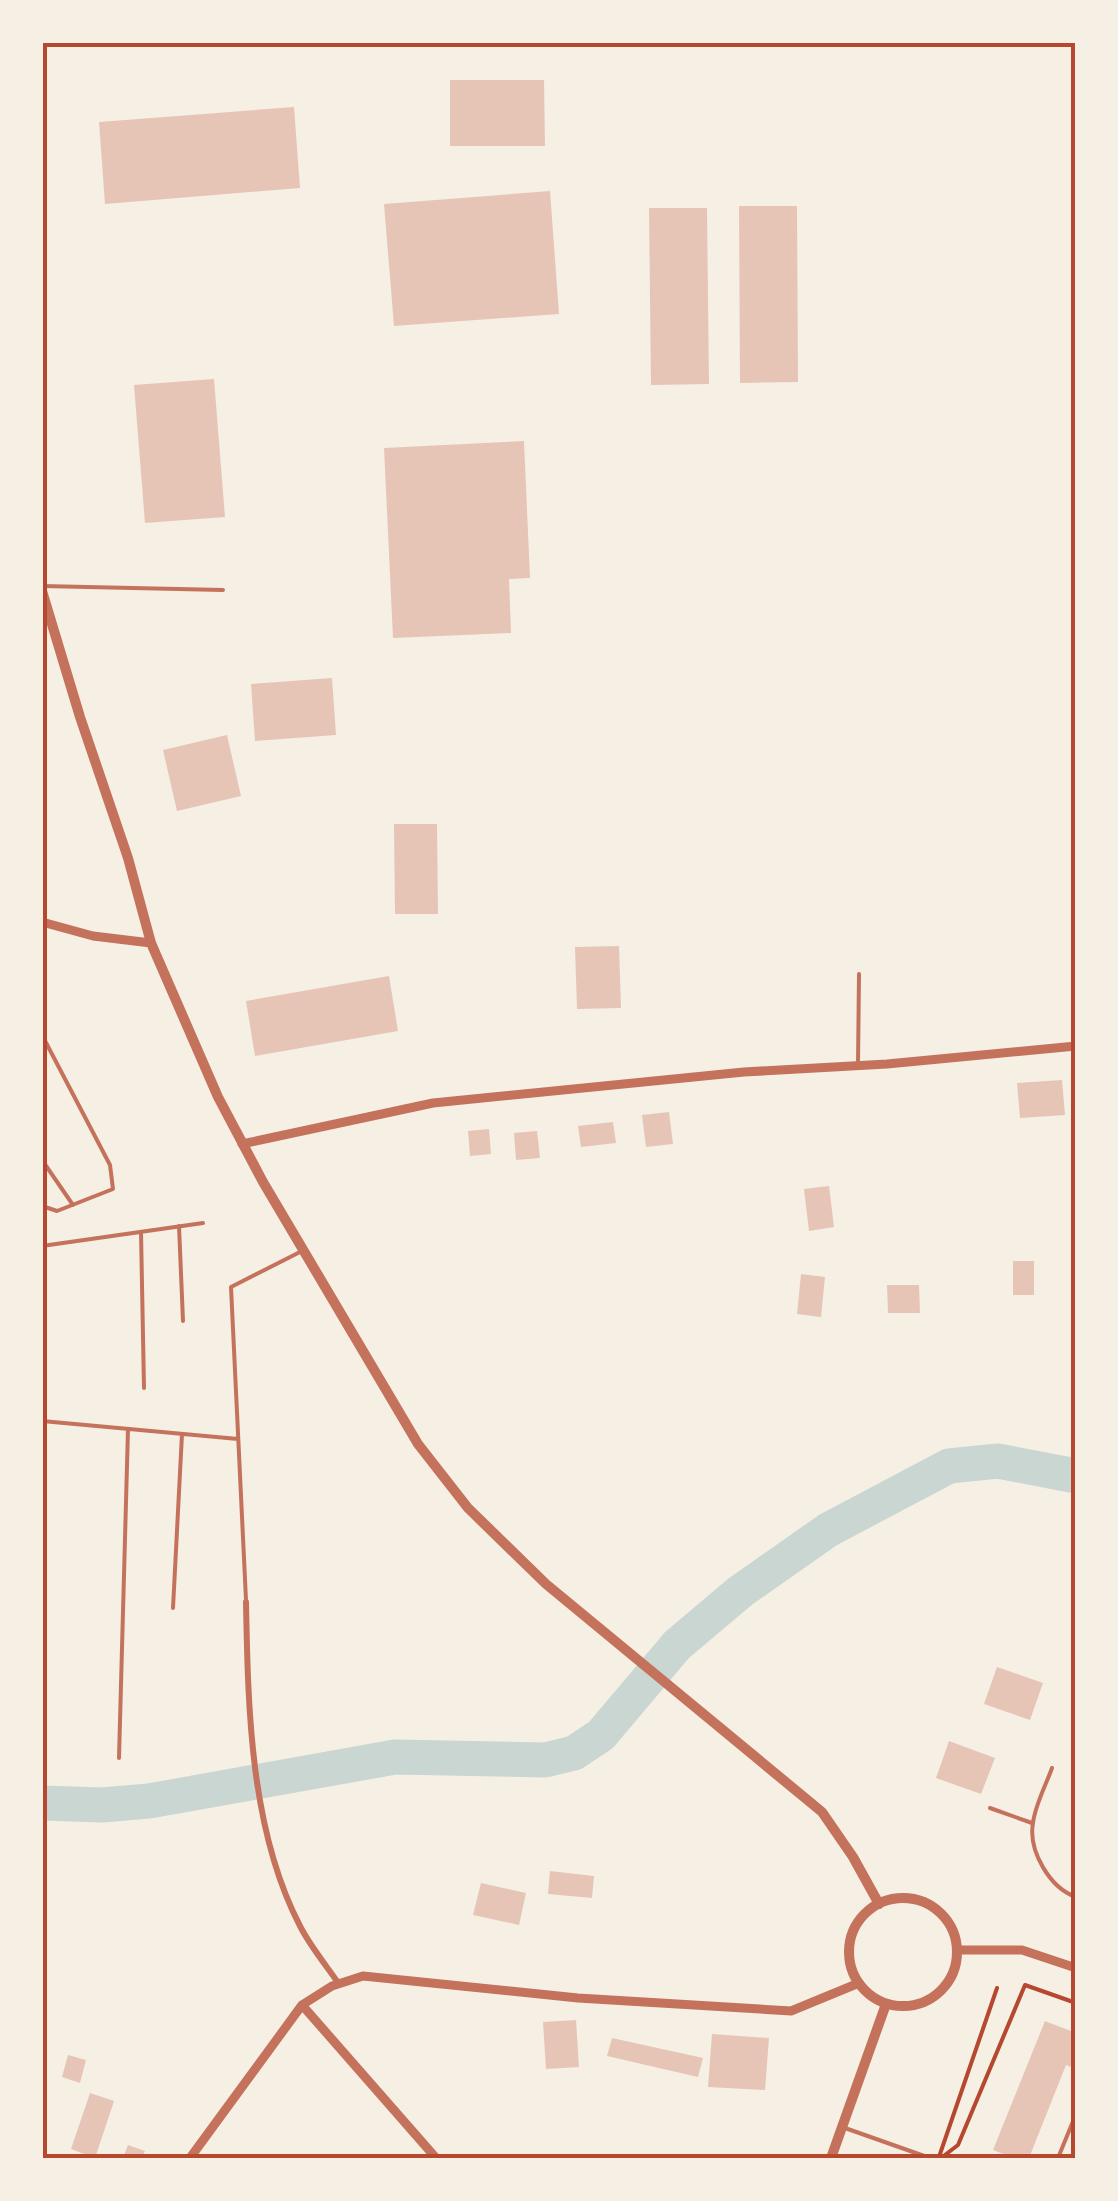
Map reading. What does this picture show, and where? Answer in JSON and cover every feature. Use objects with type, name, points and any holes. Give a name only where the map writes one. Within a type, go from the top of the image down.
[{"type":"street","points":[[42,588],[151,942],[242,1144],[418,1444],[468,1508],[546,1584],[822,1812],[854,1857],[879,1904]]},
{"type":"street","points":[[42,922],[92,936],[151,942]]},
{"type":"street","points":[[242,1144],[433,1102],[1076,1046]]},
{"type":"street","points":[[246,1602],[252,1754],[270,1846],[300,1926],[339,1984]]},
{"type":"street","points":[[902,1898],[929,1905],[950,1924],[957,1950],[953,1974],[936,1996],[921,2004],[905,2006],[886,2004],[859,1983],[852,1969],[850,1941],[861,1918],[879,1904],[902,1898]]},
{"type":"street","points":[[957,1950],[1022,1950],[1076,1968]]},
{"type":"street","points":[[190,2158],[302,2005],[339,1984],[363,1976],[578,1998],[791,2011],[859,1983]]},
{"type":"street","points":[[831,2158],[886,2004]]},
{"type":"street","points":[[302,2005],[436,2158]]},
{"type":"lane","points":[[42,588],[223,590]]},
{"type":"lane","points":[[858,1065],[859,974]]},
{"type":"lane","points":[[42,1035],[110,1165],[113,1188],[58,1211],[42,1206]]},
{"type":"lane","points":[[42,1160],[73,1204]]},
{"type":"lane","points":[[42,1246],[203,1223]]},
{"type":"lane","points":[[179,1226],[183,1321]]},
{"type":"lane","points":[[142,1232],[144,1388]]},
{"type":"lane","points":[[246,1602],[231,1286],[304,1250]]},
{"type":"lane","points":[[42,1333],[43,1344]]},
{"type":"lane","points":[[42,1498],[44,1421],[238,1439]]},
{"type":"lane","points":[[120,1758],[128,1429]]},
{"type":"lane","points":[[173,1608],[182,1434]]},
{"type":"lane","points":[[1052,1768],[1032,1823],[1040,1861],[1051,1880],[1076,1898]]},
{"type":"lane","points":[[990,1808],[1032,1823]]},
{"type":"lane","points":[[1058,2158],[1076,2114]]},
{"type":"lane","points":[[842,2127],[930,2158]]},
{"type":"path","points":[[940,2158],[958,2145],[1026,1985],[1076,2003]]},
{"type":"path","points":[[940,2158],[997,1988]]},
{"type":"building","points":[[450,80],[544,80],[545,146],[450,146]]},
{"type":"building","points":[[294,107],[300,188],[105,204],[99,122]]},
{"type":"building","points":[[550,191],[559,314],[394,326],[384,204]]},
{"type":"building","points":[[739,206],[797,206],[798,382],[740,383]]},
{"type":"building","points":[[649,208],[707,208],[709,384],[651,385]]},
{"type":"building","points":[[214,379],[225,517],[145,523],[134,385]]},
{"type":"building","points":[[524,441],[530,578],[509,579],[511,633],[393,638],[384,448]]},
{"type":"building","points":[[332,678],[336,735],[255,741],[251,684]]},
{"type":"building","points":[[227,735],[241,796],[177,811],[163,750]]},
{"type":"building","points":[[394,824],[437,824],[438,914],[395,914]]},
{"type":"building","points":[[619,946],[621,1008],[577,1009],[575,947]]},
{"type":"building","points":[[389,976],[398,1031],[255,1056],[246,1001]]},
{"type":"building","points":[[1062,1080],[1065,1115],[1020,1118],[1017,1083]]},
{"type":"building","points":[[669,1112],[673,1144],[646,1147],[642,1115]]},
{"type":"building","points":[[613,1122],[616,1143],[581,1147],[578,1126]]},
{"type":"building","points":[[489,1129],[491,1154],[470,1156],[468,1131]]},
{"type":"building","points":[[537,1131],[540,1158],[516,1160],[514,1133]]},
{"type":"building","points":[[829,1186],[834,1227],[809,1231],[804,1189]]},
{"type":"building","points":[[1013,1261],[1034,1261],[1034,1295],[1013,1295]]},
{"type":"building","points":[[801,1274],[825,1277],[821,1317],[797,1314]]},
{"type":"building","points":[[887,1285],[919,1285],[920,1313],[888,1313]]},
{"type":"building","points":[[997,1667],[1043,1683],[1030,1720],[984,1704]]},
{"type":"building","points":[[949,1741],[995,1758],[981,1794],[936,1778]]},
{"type":"building","points":[[550,1871],[594,1876],[592,1898],[548,1894]]},
{"type":"building","points":[[481,1883],[526,1893],[519,1925],[473,1915]]},
{"type":"building","points":[[576,2020],[579,2067],[546,2069],[543,2022]]},
{"type":"building","points":[[1045,2021],[1076,2033],[1076,2069],[1066,2065],[1029,2158],[1014,2158],[993,2150]]},
{"type":"building","points":[[712,2034],[769,2038],[765,2090],[708,2087]]},
{"type":"building","points":[[612,2038],[703,2058],[698,2077],[607,2056]]},
{"type":"building","points":[[68,2055],[86,2060],[80,2083],[62,2077]]},
{"type":"building","points":[[90,2093],[114,2101],[95,2158],[71,2149]]},
{"type":"building","points":[[128,2145],[145,2151],[142,2158],[123,2158]]},
{"type":"waterway","points":[[42,1803],[102,1805],[149,1801],[395,1757],[545,1760],[574,1753],[601,1735],[677,1645],[741,1591],[828,1530],[949,1466],[998,1461],[1076,1476]]}]
